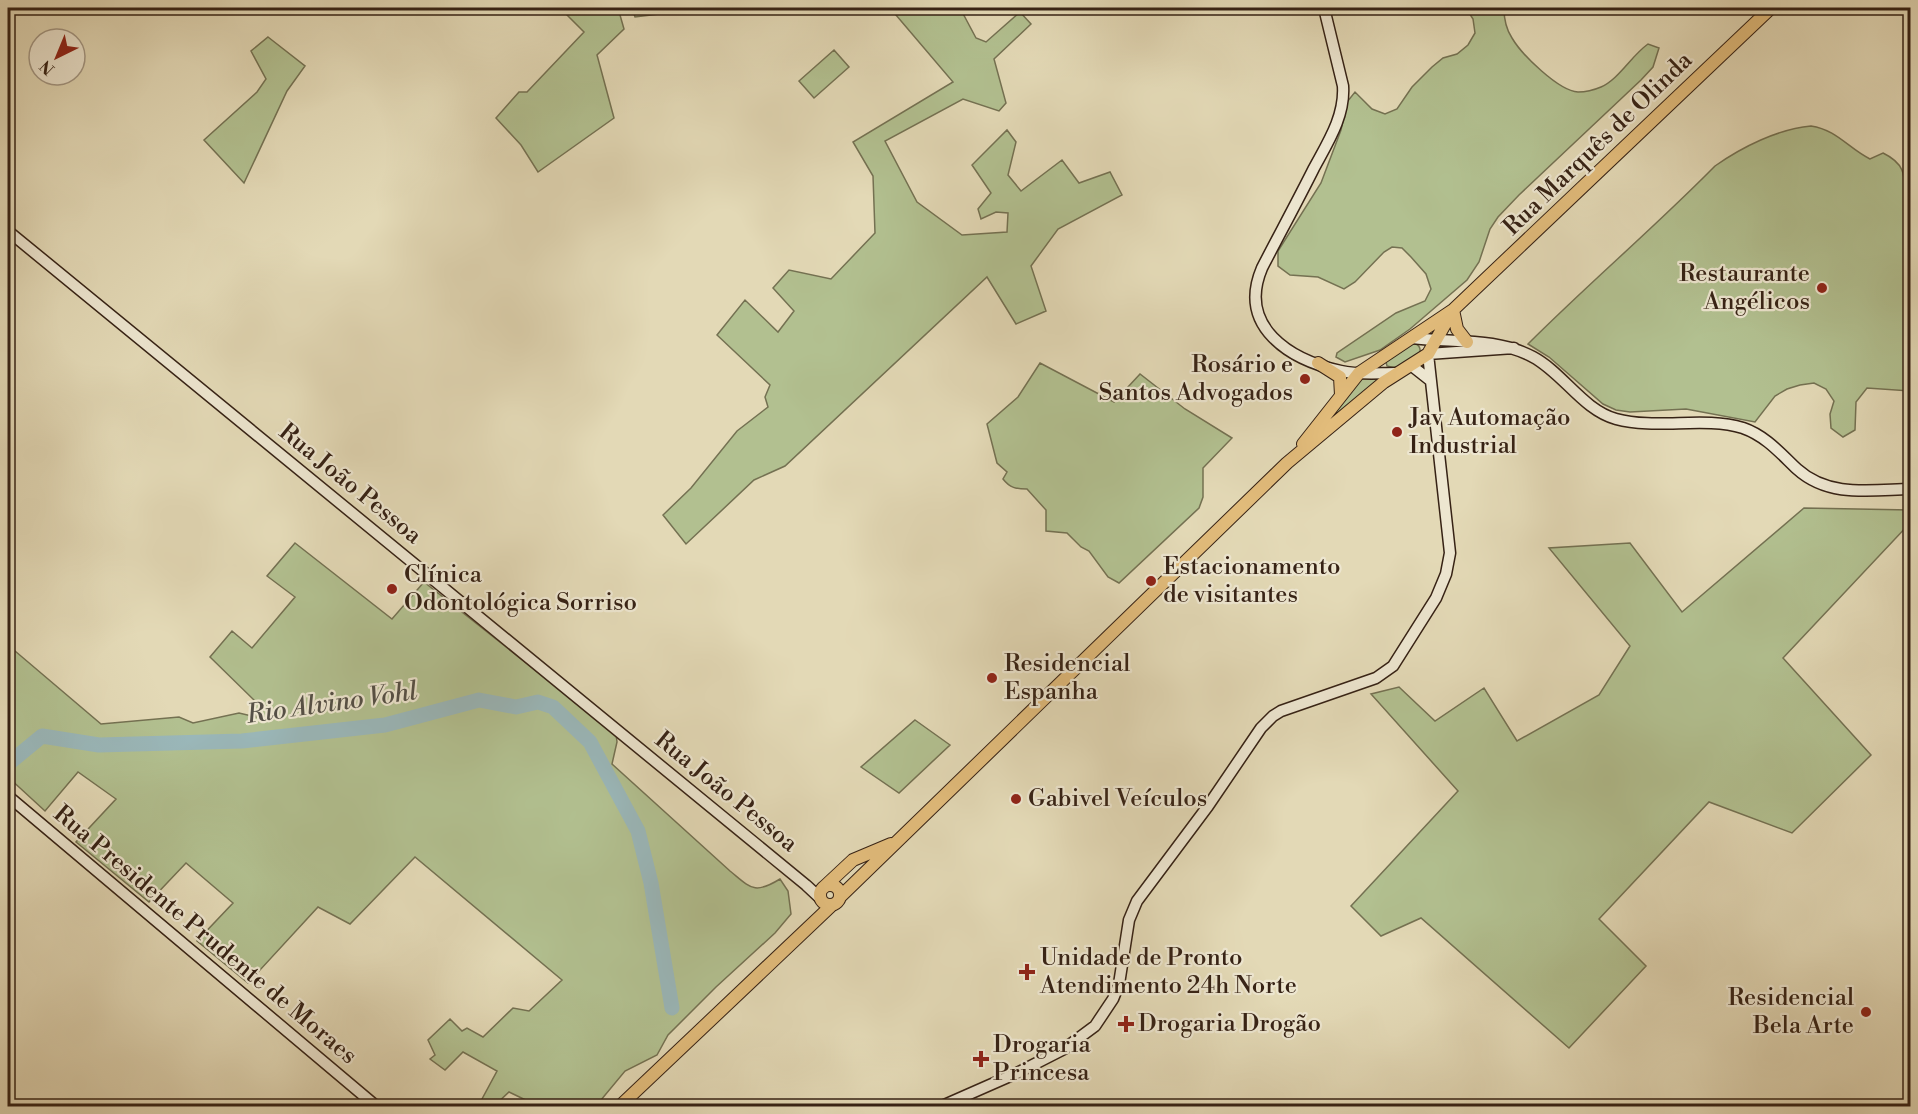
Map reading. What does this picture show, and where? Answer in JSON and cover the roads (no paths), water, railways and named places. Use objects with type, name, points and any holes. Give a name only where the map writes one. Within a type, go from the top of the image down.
[{"type":"main road","name":"Rua Marquês de Olinda","points":[[1287,464],[1359,373],[1453,310],[1771,8]]},
{"type":"main road","points":[[1453,310],[1457,329],[1467,342]]},
{"type":"main road","name":"Rua Marquês de Olinda","points":[[825,898],[838,902],[841,896],[1287,464],[1396,373],[1412,366],[1428,354],[1453,310]]},
{"type":"main road","points":[[1412,338],[1423,344],[1428,354]]},
{"type":"main road","points":[[1381,357],[1382,366],[1396,373]]},
{"type":"main road","points":[[1318,363],[1340,378],[1341,395]]},
{"type":"main road","name":"Rua Marquês de Olinda","points":[[620,1107],[815,921],[820,907],[846,865],[865,854],[897,842]]},
{"type":"main road","points":[[865,854],[866,872]]},
{"type":"main road","points":[[825,898],[832,885],[839,889],[841,896]]},
{"type":"street","points":[[1324,8],[1344,97],[1334,129],[1262,268],[1255,290],[1258,314],[1269,334],[1287,350],[1339,370],[1359,373],[1396,373]]},
{"type":"street","name":"Rua João Pessoa","points":[[8,231],[806,885],[825,898]]},
{"type":"street","points":[[1412,338],[1484,342],[1514,348],[1545,364],[1594,408],[1614,419],[1633,422],[1734,426],[1756,434],[1775,447],[1808,478],[1831,488],[1852,491],[1910,488]]},
{"type":"street","points":[[942,1107],[1064,1049],[1095,1026],[1113,999],[1119,984],[1129,920],[1137,901],[1208,806],[1266,722],[1281,711],[1376,678],[1394,666],[1436,598],[1446,574],[1450,553],[1428,354],[1514,348]]},
{"type":"street","points":[[1318,363],[1355,365],[1381,357]]},
{"type":"street","points":[[1412,366],[1431,381]]},
{"type":"street","name":"Rua Presidente Prudente de Moraes","points":[[8,796],[376,1107]]},
{"type":"waterway","name":"Rio Alvino Vohl","points":[[8,764],[42,736],[99,745],[242,741],[385,725],[479,700],[516,707],[538,702],[553,707],[590,742],[638,831],[651,883],[672,1008]]},
{"type":"place","name":"Restaurante Angélicos","points":[[1822,288]]},
{"type":"place","name":"Rosário e Santos Advogados","points":[[1305,379]]},
{"type":"place","name":"Jav Automação Industrial","points":[[1397,432]]},
{"type":"place","name":"Estacionamento de visitantes","points":[[1151,581]]},
{"type":"place","name":"Clínica Odontológica Sorriso","points":[[392,589]]},
{"type":"place","name":"Residencial Espanha","points":[[992,678]]},
{"type":"place","name":"Gabivel Veículos","points":[[1016,799]]},
{"type":"place","name":"Unidade de Pronto Atendimento 24h Norte","points":[[1027,972]]},
{"type":"place","name":"Residencial Bela Arte","points":[[1866,1012]]},
{"type":"place","name":"Drogaria Drogão","points":[[1126,1024]]},
{"type":"place","name":"Drogaria Princesa","points":[[981,1059]]}]
